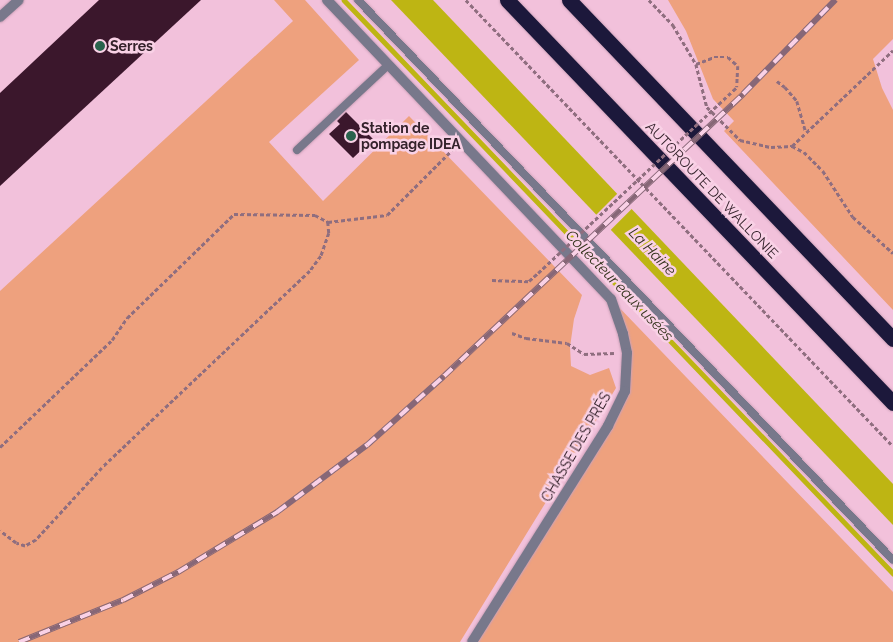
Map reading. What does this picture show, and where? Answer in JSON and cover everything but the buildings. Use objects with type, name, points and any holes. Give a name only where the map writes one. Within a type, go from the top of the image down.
[{"type":"highway","name":"AUTOROUTE DE WALLONIE","points":[[507,0],[893,404]]},
{"type":"highway","name":"AUTOROUTE DE WALLONIE","points":[[569,0],[893,339]]},
{"type":"street","points":[[0,17],[19,0]]},
{"type":"street","name":"CHASSE DES PRÉS","points":[[327,0],[611,299],[617,313],[627,353],[625,390],[608,426],[472,642]]},
{"type":"lane","points":[[358,0],[893,560]]},
{"type":"lane","points":[[297,150],[388,65]]},
{"type":"path","points":[[466,0],[893,446]]},
{"type":"path","points":[[649,0],[674,25],[696,64],[707,106],[740,140],[771,147],[792,146],[804,152],[816,163],[853,217],[893,253]]},
{"type":"path","points":[[792,146],[893,50]]},
{"type":"path","points":[[492,280],[529,280],[538,273],[737,87],[738,66],[728,57],[714,57],[696,64]]},
{"type":"path","points":[[776,81],[786,87],[797,101],[806,132]]},
{"type":"path","points":[[0,447],[112,340],[126,318],[234,214],[315,215],[328,222],[387,215],[461,141]]},
{"type":"path","points":[[0,531],[16,543],[25,546],[36,540],[102,468],[310,271],[321,256],[329,233],[328,222]]},
{"type":"path","points":[[512,334],[526,338],[567,342],[584,354],[627,353]]},
{"type":"shaded area","points":[[274,0],[305,0],[359,60],[269,142],[323,201],[409,116],[582,295],[574,319],[570,347],[571,366],[590,375],[609,368],[616,388],[460,642],[0,642],[0,291],[293,21]]},
{"type":"shaded area","points":[[668,0],[893,0],[893,39],[873,59],[882,88],[893,110],[893,310],[724,131],[734,121],[713,99],[686,31]]},
{"type":"shaded area","points":[[611,299],[893,592],[893,642],[472,642],[625,391],[627,353]]},
{"type":"water","name":"La Haine","points":[[391,0],[433,0],[893,484],[893,525]]},
{"type":"pier","points":[[619,192],[634,207],[609,232],[594,217]]},
{"type":"waterway","name":"Collecteur eaux usées","points":[[344,0],[893,573]]},
{"type":"railway","points":[[19,642],[123,600],[178,572],[277,512],[367,445],[444,376],[743,94],[835,0]]},
{"type":"place","name":"Serres","points":[[100,46]]},
{"type":"place","name":"Station de pompage IDEA","points":[[351,136]]}]
